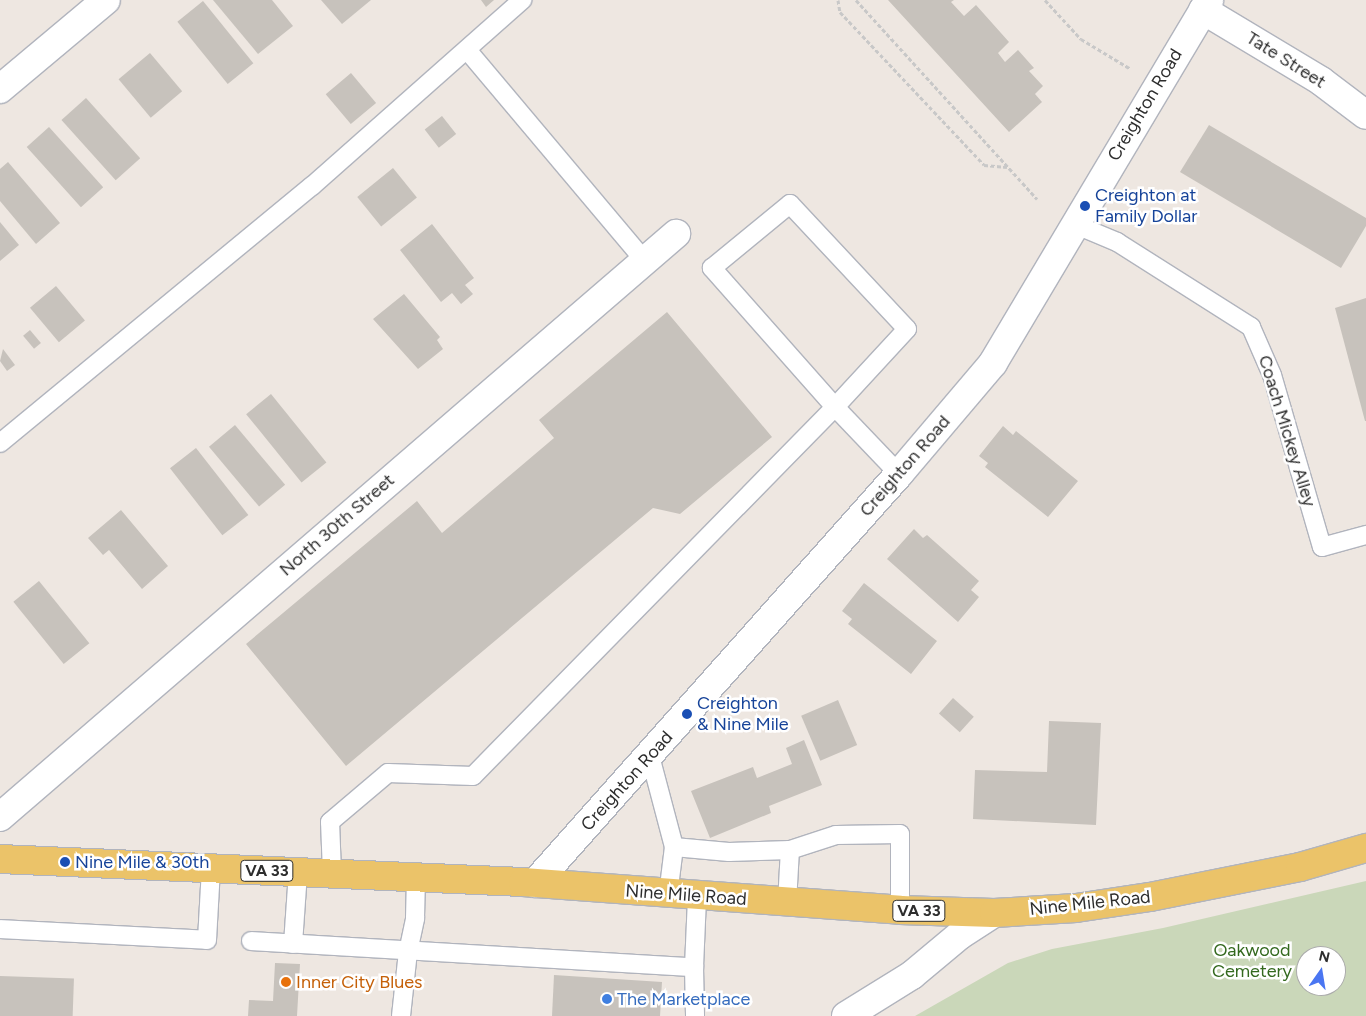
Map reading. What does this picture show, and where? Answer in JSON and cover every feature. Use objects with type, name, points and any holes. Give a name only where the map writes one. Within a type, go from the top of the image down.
[{"type":"main road","name":"Nine Mile Road","points":[[0,859],[534,883],[787,903],[900,910],[994,913],[1076,908],[1150,897],[1300,867],[1366,848]]},
{"type":"street","points":[[0,89],[106,0]]},
{"type":"street","name":"Creighton Road","points":[[534,883],[650,756],[899,474],[993,363],[1157,84],[1206,5]]},
{"type":"street","name":"Tate Street","points":[[1206,5],[1321,81],[1366,115]]},
{"type":"street","name":"North 30th Street","points":[[0,817],[643,259],[676,234]]},
{"type":"street","points":[[846,1016],[912,975],[960,935],[994,913]]},
{"type":"lane","points":[[0,443],[312,186],[468,51],[522,0]]},
{"type":"lane","points":[[468,51],[643,259]]},
{"type":"lane","points":[[332,874],[330,822],[388,773],[473,776],[836,407],[906,329],[790,204],[712,268],[836,407],[899,474]]},
{"type":"lane","name":"Coach Mickey Alley","points":[[1074,224],[1117,242],[1251,327],[1272,375],[1322,547],[1366,535]]},
{"type":"lane","points":[[650,756],[674,846],[668,895]]},
{"type":"lane","points":[[674,846],[729,852],[790,850],[836,835],[900,834],[900,910]]},
{"type":"lane","points":[[787,903],[790,850]]},
{"type":"lane","points":[[0,929],[207,940],[212,868]]},
{"type":"lane","points":[[293,944],[298,872]]},
{"type":"lane","points":[[401,1016],[408,952],[415,918],[416,878]]},
{"type":"lane","points":[[696,1016],[694,967],[697,897]]},
{"type":"lane","points":[[251,941],[408,952],[694,967]]},
{"type":"path","points":[[838,0],[840,12],[984,165],[1008,168]]},
{"type":"path","points":[[856,0],[1036,199]]},
{"type":"path","points":[[1045,0],[1081,39],[1157,84]]},
{"type":"green space","name":"Oakwood Cemetery","points":[[1366,881],[1366,1016],[915,1016],[1008,963],[1052,949],[1163,928]]},
{"type":"building","points":[[213,0],[272,0],[293,26],[258,54]]},
{"type":"building","points":[[321,0],[371,0],[342,24]]},
{"type":"building","points":[[481,0],[494,0],[486,7]]},
{"type":"building","points":[[888,0],[954,0],[951,2],[964,16],[976,5],[1009,42],[998,53],[1005,62],[1018,50],[1034,68],[1029,71],[1043,86],[1035,94],[1042,102],[1009,132]]},
{"type":"building","points":[[203,1],[253,63],[228,84],[177,22]]},
{"type":"building","points":[[150,53],[182,91],[151,118],[119,79]]},
{"type":"building","points":[[351,73],[376,103],[351,124],[326,94]]},
{"type":"building","points":[[86,98],[140,158],[116,180],[61,120]]},
{"type":"building","points":[[442,116],[456,134],[439,148],[425,130]]},
{"type":"building","points":[[1209,125],[1366,218],[1366,226],[1341,268],[1180,172]]},
{"type":"building","points":[[49,127],[103,187],[81,207],[27,147]]},
{"type":"building","points":[[8,162],[60,223],[36,244],[0,201],[0,169]]},
{"type":"building","points":[[393,168],[417,198],[381,226],[357,197]]},
{"type":"building","points":[[0,222],[19,245],[0,261]]},
{"type":"building","points":[[432,224],[474,278],[465,285],[473,294],[461,304],[452,293],[441,302],[400,250]]},
{"type":"building","points":[[56,286],[85,320],[59,342],[30,308]]},
{"type":"building","points":[[404,294],[440,337],[437,340],[443,349],[418,369],[373,319]]},
{"type":"building","points":[[1366,298],[1366,421],[1365,421],[1335,308]]},
{"type":"building","points":[[667,312],[772,437],[680,514],[653,508],[346,766],[246,644],[417,501],[442,533],[554,438],[539,420]]},
{"type":"building","points":[[30,330],[41,343],[34,349],[23,336]]},
{"type":"building","points":[[3,349],[15,365],[7,371],[0,361]]},
{"type":"building","points":[[271,394],[326,462],[302,483],[246,414]]},
{"type":"building","points":[[235,425],[285,485],[259,507],[209,447]]},
{"type":"building","points":[[1003,426],[1013,435],[1016,431],[1078,481],[1048,517],[985,467],[988,463],[979,456]]},
{"type":"building","points":[[196,448],[248,515],[222,535],[170,468]]},
{"type":"building","points":[[121,510],[168,566],[142,589],[109,550],[103,555],[88,538]]},
{"type":"building","points":[[914,529],[923,538],[927,535],[979,581],[971,590],[979,597],[958,622],[887,559]]},
{"type":"building","points":[[39,581],[89,643],[64,664],[13,602]]},
{"type":"building","points":[[864,583],[937,641],[911,674],[848,624],[852,619],[842,611]]},
{"type":"building","points":[[953,698],[974,717],[960,732],[939,714]]},
{"type":"building","points":[[838,700],[857,745],[820,761],[801,716]]},
{"type":"building","points":[[1049,721],[1101,723],[1096,825],[973,819],[975,770],[1047,772]]},
{"type":"building","points":[[804,740],[822,785],[769,806],[771,813],[710,838],[691,791],[753,767],[757,778],[792,764],[786,748]]},
{"type":"building","name":"Inner City Blues","points":[[275,963],[300,964],[297,1016],[248,1016],[249,1000],[273,1001]]},
{"type":"building","name":"The Marketplace","points":[[554,975],[662,982],[660,1016],[552,1016]]},
{"type":"building","points":[[0,976],[74,979],[73,1016],[0,1016]]},
{"type":"place","name":"Creighton at Family Dollar","points":[[1085,206]]},
{"type":"place","name":"Creighton & Nine Mile","points":[[687,714]]},
{"type":"place","name":"Nine Mile & 30th","points":[[65,862]]},
{"type":"place","name":"Inner City Blues","points":[[286,982]]},
{"type":"place","name":"The Marketplace","points":[[607,999]]}]
